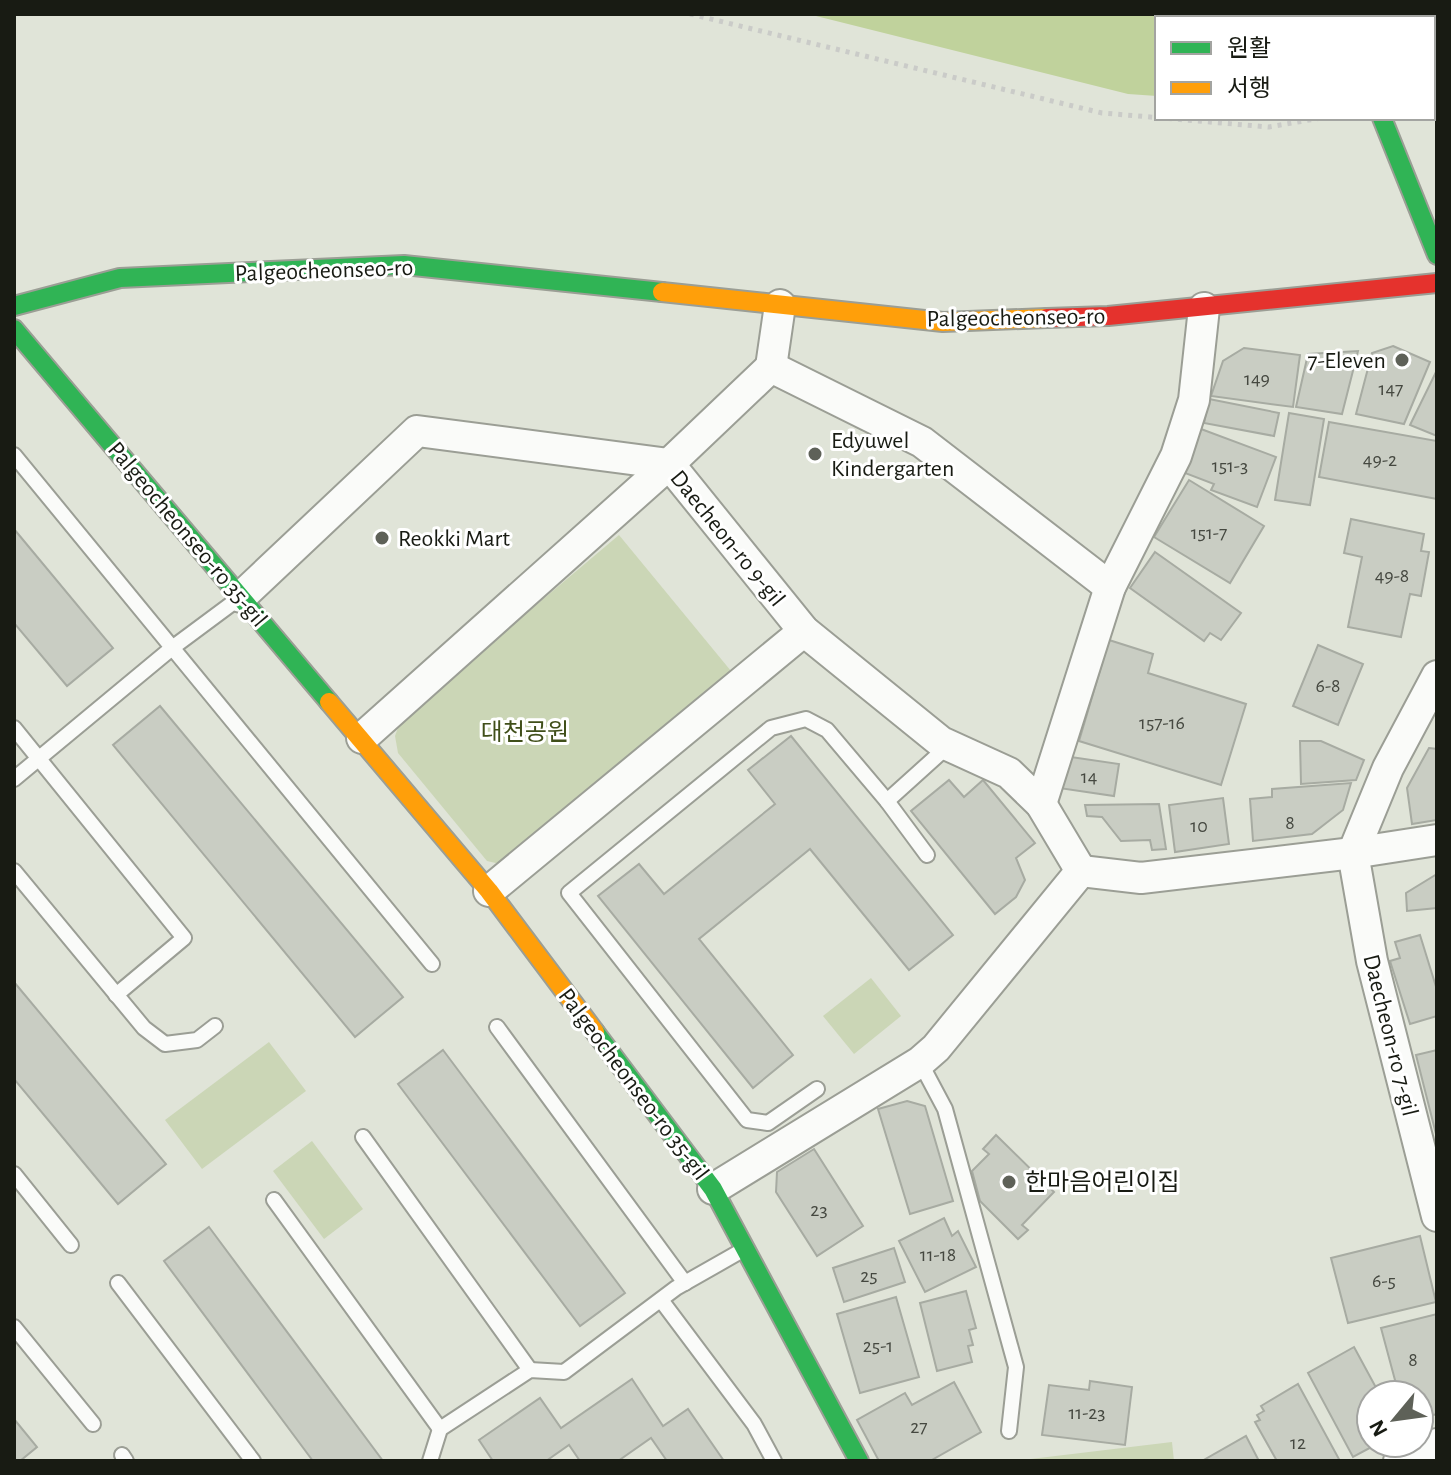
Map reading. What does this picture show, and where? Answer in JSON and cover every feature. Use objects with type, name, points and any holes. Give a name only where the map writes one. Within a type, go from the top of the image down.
[{"type":"main road","points":[[1383,120],[1437,255]]},
{"type":"main road","name":"Palgeocheonseo-ro","points":[[14,306],[120,278],[404,265],[943,322],[1108,316],[1437,283]]},
{"type":"main road","name":"Palgeocheonseo-ro 35-gil","points":[[14,329],[489,891],[713,1189],[859,1461]]},
{"type":"street","points":[[362,738],[669,464],[771,367],[780,305]]},
{"type":"street","points":[[1041,804],[1110,587],[1176,456],[1194,400],[1204,308]]},
{"type":"street","points":[[771,367],[922,442],[1110,587]]},
{"type":"street","name":"Daecheon-ro 9-gil","points":[[241,597],[417,431],[669,464],[804,631],[948,745],[1009,773],[1041,804],[1081,871]]},
{"type":"street","points":[[489,891],[804,631]]},
{"type":"street","points":[[1353,853],[1388,768],[1437,676]]},
{"type":"street","points":[[713,1189],[928,1055],[1081,871],[1141,878],[1437,840]]},
{"type":"street","name":"Daecheon-ro 7-gil","points":[[1353,853],[1372,961],[1437,1216]]},
{"type":"street","points":[[1399,1461],[1437,1444]]},
{"type":"lane","points":[[14,455],[432,964]]},
{"type":"lane","points":[[14,779],[172,648],[241,597]]},
{"type":"lane","points":[[817,1089],[768,1123],[747,1120],[569,893],[771,728],[806,719],[827,730],[887,801],[927,855]]},
{"type":"lane","points":[[14,728],[184,938],[116,995]]},
{"type":"lane","points":[[887,801],[948,745]]},
{"type":"lane","points":[[14,871],[144,1028],[165,1044],[197,1040],[215,1026]]},
{"type":"lane","points":[[497,1027],[685,1283]]},
{"type":"lane","points":[[928,1055],[1016,1367],[1009,1431]]},
{"type":"lane","points":[[363,1137],[530,1370]]},
{"type":"lane","points":[[14,1174],[71,1245]]},
{"type":"lane","points":[[274,1200],[440,1429]]},
{"type":"lane","points":[[430,1461],[440,1429],[530,1370],[564,1372],[685,1283],[745,1249]]},
{"type":"lane","points":[[118,1283],[253,1461]]},
{"type":"lane","points":[[661,1300],[754,1424],[774,1461]]},
{"type":"lane","points":[[14,1327],[93,1424]]},
{"type":"path","points":[[690,14],[1102,113],[1155,117]]},
{"type":"path","points":[[1186,120],[1269,127],[1309,120]]},
{"type":"green space","name":"대천공원","points":[[619,535],[731,671],[516,859],[500,864],[487,861],[398,753],[395,736],[401,719]]},
{"type":"green space","points":[[871,978],[901,1016],[854,1054],[823,1016]]},
{"type":"green space","points":[[269,1042],[306,1091],[202,1169],[165,1120]]},
{"type":"green space","points":[[312,1141],[363,1209],[324,1239],[273,1171]]},
{"type":"green space","points":[[1172,1442],[1174,1461],[1013,1461]]},
{"type":"shaded area","points":[[808,14],[1437,14],[1435,64],[1435,16],[1155,16],[1155,96],[1128,94]]},
{"type":"building","points":[[1393,346],[1430,362],[1404,424],[1356,414],[1372,353]]},
{"type":"building","points":[[1244,348],[1300,355],[1293,407],[1211,396],[1223,361]]},
{"type":"building","points":[[1358,351],[1342,414],[1296,407],[1308,354]]},
{"type":"building","points":[[1437,370],[1437,436],[1410,425]]},
{"type":"building","points":[[1209,399],[1279,413],[1274,436],[1204,423]]},
{"type":"building","points":[[1289,413],[1324,419],[1310,505],[1275,500]]},
{"type":"building","points":[[1329,422],[1437,441],[1437,499],[1319,477]]},
{"type":"building","points":[[1201,429],[1276,457],[1257,507],[1211,490],[1214,484],[1185,473]]},
{"type":"building","points":[[1189,480],[1264,526],[1230,583],[1154,537]]},
{"type":"building","points":[[1351,519],[1424,534],[1421,551],[1429,552],[1421,596],[1410,594],[1401,637],[1348,627],[1362,557],[1344,553]]},
{"type":"building","points":[[14,529],[113,648],[67,686],[14,623]]},
{"type":"building","points":[[1155,552],[1241,613],[1221,640],[1210,633],[1204,641],[1130,588]]},
{"type":"building","points":[[1109,640],[1153,654],[1148,673],[1246,704],[1221,785],[1079,741]]},
{"type":"building","points":[[1318,645],[1363,664],[1338,725],[1293,706]]},
{"type":"building","points":[[160,706],[403,997],[355,1037],[113,745]]},
{"type":"building","points":[[791,736],[953,935],[909,970],[810,849],[699,939],[793,1055],[753,1088],[598,896],[639,864],[664,894],[775,804],[748,770]]},
{"type":"building","points":[[1300,741],[1321,741],[1364,760],[1356,780],[1301,784]]},
{"type":"building","points":[[1429,748],[1437,749],[1437,820],[1412,824],[1407,788]]},
{"type":"building","points":[[1064,756],[1119,764],[1114,796],[1059,788]]},
{"type":"building","points":[[949,780],[964,797],[983,780],[1035,843],[1016,858],[1025,880],[1016,897],[995,914],[911,811]]},
{"type":"building","points":[[1351,783],[1343,810],[1312,834],[1253,841],[1250,799],[1272,797],[1272,789]]},
{"type":"building","points":[[1223,798],[1229,844],[1175,852],[1169,805]]},
{"type":"building","points":[[1159,804],[1166,849],[1152,850],[1150,840],[1121,841],[1102,817],[1087,816],[1085,805]]},
{"type":"building","points":[[1437,874],[1437,908],[1407,911],[1406,893]]},
{"type":"building","points":[[1420,935],[1437,990],[1437,1016],[1410,1024],[1390,961],[1400,958],[1395,942]]},
{"type":"building","points":[[14,982],[166,1164],[118,1204],[14,1079]]},
{"type":"building","points":[[443,1050],[625,1293],[580,1326],[398,1084]]},
{"type":"building","points":[[1437,1050],[1437,1138],[1416,1055]]},
{"type":"building","points":[[907,1101],[925,1106],[953,1201],[910,1214],[878,1109]]},
{"type":"building","name":"한마음어린이집","points":[[996,1135],[1054,1192],[1022,1225],[1028,1230],[1018,1239],[980,1201],[972,1171],[989,1154],[983,1149]]},
{"type":"building","points":[[814,1149],[863,1226],[817,1256],[776,1192],[777,1172]]},
{"type":"building","points":[[944,1218],[952,1236],[958,1231],[976,1267],[925,1292],[899,1241]]},
{"type":"building","points":[[209,1227],[383,1461],[313,1461],[164,1261]]},
{"type":"building","points":[[1420,1236],[1436,1302],[1348,1323],[1331,1258]]},
{"type":"building","points":[[894,1248],[905,1282],[844,1302],[833,1268]]},
{"type":"building","points":[[966,1291],[976,1328],[969,1330],[973,1345],[968,1346],[972,1362],[937,1371],[920,1303]]},
{"type":"building","points":[[896,1297],[919,1377],[860,1393],[837,1314]]},
{"type":"building","points":[[1437,1314],[1437,1414],[1435,1379],[1395,1379],[1381,1328]]},
{"type":"building","points":[[1354,1347],[1371,1379],[1355,1379],[1355,1456],[1353,1457],[1308,1373]]},
{"type":"building","points":[[632,1379],[663,1426],[688,1409],[724,1461],[667,1461],[651,1438],[618,1461],[580,1461],[569,1445],[546,1461],[493,1461],[479,1440],[540,1398],[561,1428]]},
{"type":"building","points":[[1090,1381],[1132,1387],[1125,1445],[1042,1435],[1049,1385],[1089,1390]]},
{"type":"building","points":[[954,1382],[981,1432],[930,1461],[879,1461],[857,1420],[905,1393],[912,1405]]},
{"type":"building","points":[[1298,1384],[1340,1461],[1277,1461],[1255,1422],[1260,1420],[1257,1415],[1264,1411],[1261,1406]]},
{"type":"building","points":[[14,1419],[37,1447],[20,1461],[14,1461]]},
{"type":"building","points":[[1246,1436],[1259,1461],[1202,1461]]},
{"type":"traffic: fast","points":[[1383,120],[1437,255]]},
{"type":"traffic: fast","points":[[14,306],[120,278],[404,265],[662,292]]},
{"type":"traffic: fast","points":[[14,329],[329,702]]},
{"type":"traffic: fast","points":[[595,1032],[713,1189],[859,1461]]},
{"type":"traffic: slow","points":[[662,292],[943,322],[1047,318]]},
{"type":"traffic: slow","points":[[329,702],[489,891],[595,1032]]},
{"type":"traffic: jam","points":[[1047,318],[1108,316],[1437,283]]},
{"type":"place","name":"7-Eleven","points":[[1402,360]]},
{"type":"place","name":"Edyuwel Kindergarten","points":[[815,454]]},
{"type":"place","name":"Reokki Mart","points":[[382,538]]},
{"type":"place","name":"한마음어린이집","points":[[1009,1182]]}]
